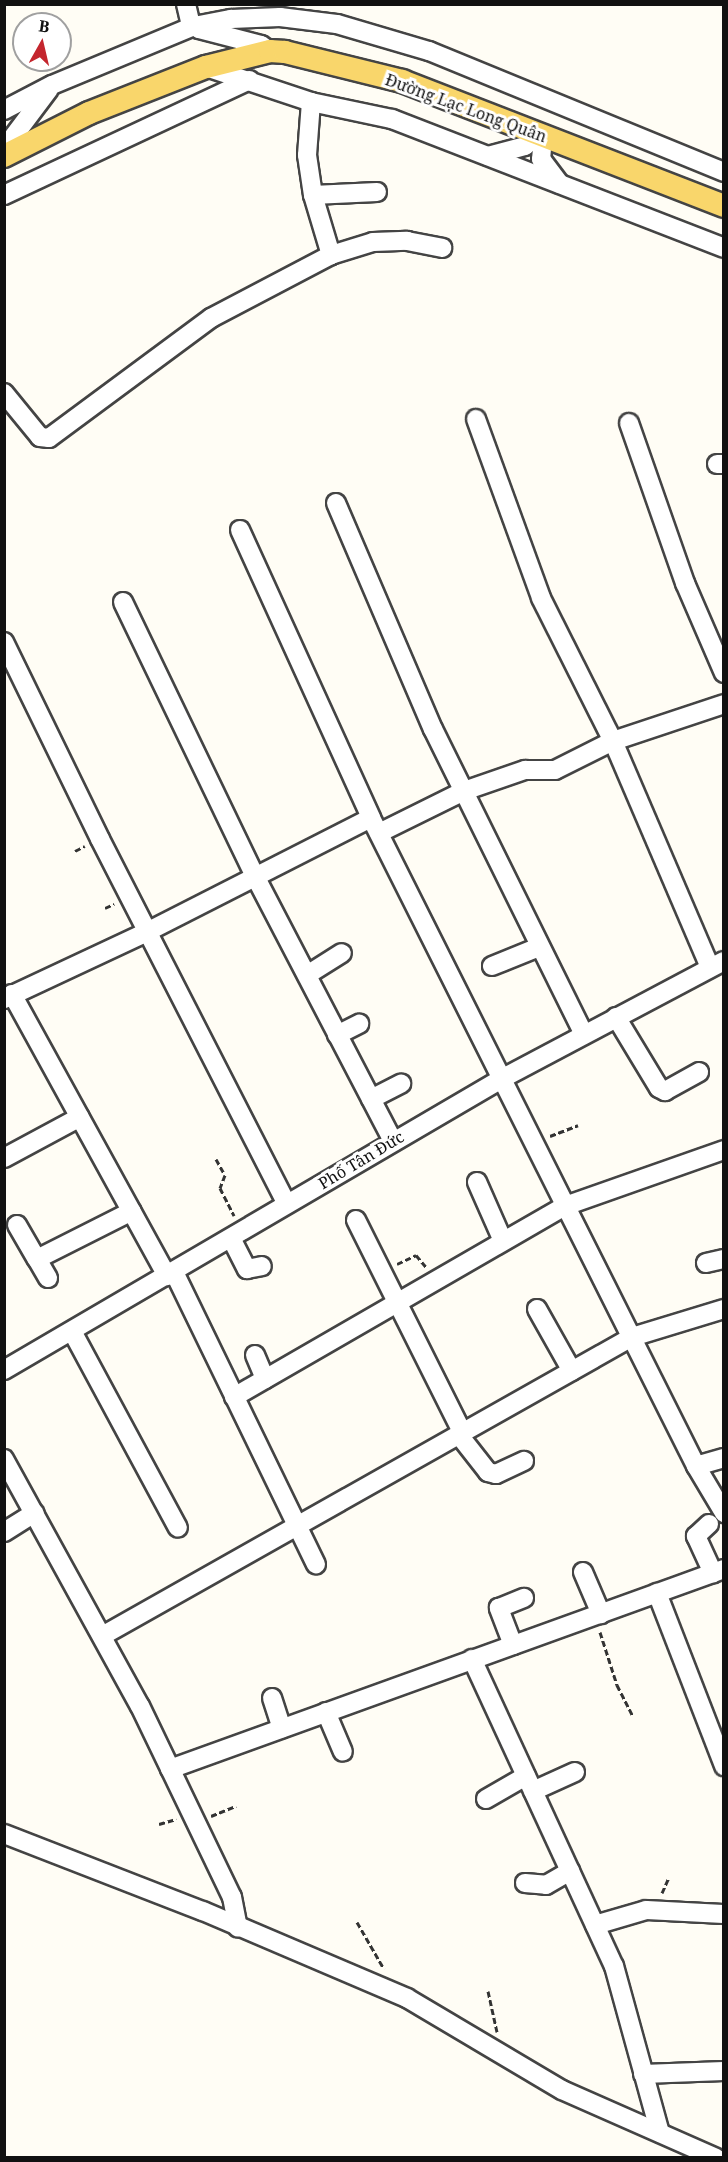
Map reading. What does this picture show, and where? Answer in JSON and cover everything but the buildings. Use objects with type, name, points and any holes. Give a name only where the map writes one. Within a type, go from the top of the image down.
[{"type":"main road","name":"Đường Lạc Long Quân","points":[[4,156],[89,113],[206,67],[270,51],[300,55],[402,81],[723,206]]},
{"type":"street","points":[[186,4],[194,26]]},
{"type":"street","points":[[4,110],[52,85],[194,26],[231,19],[280,17],[337,24],[429,51],[723,172]]},
{"type":"street","points":[[194,26],[261,45],[270,51]]},
{"type":"street","points":[[206,67],[310,102],[392,119],[563,188],[723,248]]},
{"type":"street","points":[[4,195],[249,80]]},
{"type":"street","points":[[4,149],[52,85]]},
{"type":"street","points":[[310,102],[307,155],[313,195],[331,255]]},
{"type":"street","points":[[488,156],[525,146],[541,136]]},
{"type":"street","points":[[541,136],[541,159],[563,188]]},
{"type":"street","points":[[313,195],[377,192]]},
{"type":"street","points":[[4,393],[40,437],[49,438],[211,318],[331,255],[373,242],[407,241],[442,248]]},
{"type":"street","points":[[476,419],[541,598],[613,741],[717,964]]},
{"type":"street","points":[[629,423],[685,583],[723,672]]},
{"type":"street","points":[[336,503],[433,729],[584,1034]]},
{"type":"street","points":[[170,1769],[718,1571],[696,1536],[716,1519],[696,1466],[375,826],[240,531]]},
{"type":"street","points":[[123,602],[256,878],[393,1141]]},
{"type":"street","points":[[4,642],[147,932],[287,1204]]},
{"type":"street","points":[[316,1563],[171,1274],[8,996],[147,932],[256,878],[375,826],[525,770],[555,770],[613,741],[723,704]]},
{"type":"street","points":[[492,966],[539,947]]},
{"type":"street","points":[[307,975],[342,953]]},
{"type":"street","name":"Phố Tân Đức","points":[[4,1370],[73,1333],[393,1141],[503,1078],[717,964]]},
{"type":"street","points":[[616,1017],[659,1088],[665,1091],[699,1072]]},
{"type":"street","points":[[338,1035],[359,1024]]},
{"type":"street","points":[[371,1099],[401,1084]]},
{"type":"street","points":[[4,1158],[80,1117]]},
{"type":"street","points":[[234,1398],[565,1206],[723,1150]]},
{"type":"street","points":[[477,1182],[503,1241]]},
{"type":"street","points":[[37,1259],[132,1211]]},
{"type":"street","points":[[356,1220],[398,1302],[460,1434],[488,1472],[496,1474],[524,1461]]},
{"type":"street","points":[[17,1225],[48,1278]]},
{"type":"street","points":[[237,1234],[247,1269],[262,1266]]},
{"type":"street","points":[[537,1310],[572,1371]]},
{"type":"street","points":[[102,1636],[300,1528],[632,1337],[723,1310]]},
{"type":"street","points":[[73,1333],[178,1528]]},
{"type":"street","points":[[255,1355],[265,1379]]},
{"type":"street","points":[[696,1466],[723,1458]]},
{"type":"street","points":[[4,1459],[102,1636],[170,1769],[232,1897],[238,1928]]},
{"type":"street","points":[[7,1525],[34,1513]]},
{"type":"street","points":[[583,1572],[598,1615]]},
{"type":"street","points":[[657,1593],[723,1766]]},
{"type":"street","points":[[513,1645],[499,1608],[524,1598]]},
{"type":"street","points":[[472,1659],[614,1966],[660,2133]]},
{"type":"street","points":[[272,1698],[282,1728]]},
{"type":"street","points":[[326,1712],[343,1752]]},
{"type":"street","points":[[486,1799],[529,1784],[575,1772]]},
{"type":"street","points":[[4,1834],[376,1985],[439,2014],[562,2090],[717,2157]]},
{"type":"street","points":[[525,1883],[546,1885],[570,1871]]},
{"type":"street","points":[[595,1925],[646,1910],[723,1914]]},
{"type":"street","points":[[643,2074],[723,2071]]},
{"type":"path","points":[[535,1143],[578,1125]]},
{"type":"path","points":[[216,1159],[225,1175],[220,1188],[237,1234]]},
{"type":"path","points":[[384,1274],[410,1254],[428,1268],[435,1265]]},
{"type":"path","points":[[598,1615],[617,1685],[633,1716]]},
{"type":"path","points":[[196,1822],[236,1806]]},
{"type":"path","points":[[357,1922],[385,1972],[376,1985]]},
{"type":"path","points":[[488,1991],[502,2055]]}]
